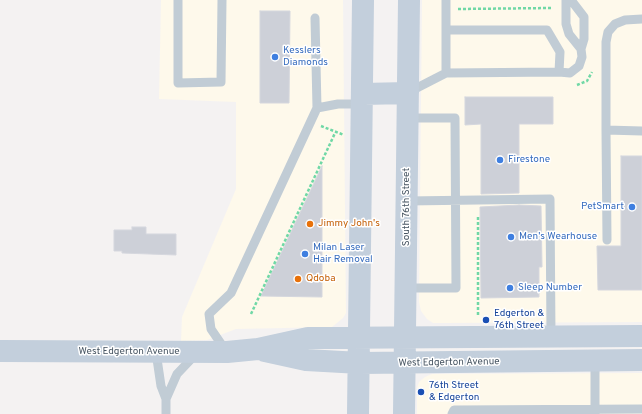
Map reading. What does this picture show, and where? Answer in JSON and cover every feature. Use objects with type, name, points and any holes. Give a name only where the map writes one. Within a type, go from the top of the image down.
[{"type":"street","points":[[358,414],[360,363],[362,0]]},
{"type":"street","name":"South 76th Street","points":[[404,414],[406,337],[408,0]]},
{"type":"street","points":[[362,99],[408,93]]},
{"type":"street","name":"West Edgerton Avenue","points":[[0,351],[227,352],[258,349],[308,338],[642,336]]},
{"type":"street","name":"West Edgerton Avenue","points":[[258,349],[306,360],[360,363],[642,360]]},
{"type":"lane","points":[[178,0],[178,83],[221,82],[222,0]]},
{"type":"lane","points":[[566,0],[566,24],[569,34],[581,49]]},
{"type":"lane","points":[[408,93],[446,73],[570,73],[579,66],[584,39],[584,16],[571,0]]},
{"type":"lane","points":[[446,73],[446,30],[450,2]]},
{"type":"lane","points":[[227,352],[211,329],[209,314],[231,293],[318,108],[315,18]]},
{"type":"lane","points":[[606,240],[606,42],[608,32],[615,24],[626,20],[642,19]]},
{"type":"lane","points":[[446,30],[547,30],[560,52],[559,72]]},
{"type":"lane","points":[[318,108],[362,99]]},
{"type":"lane","points":[[406,288],[456,288],[455,118],[408,118]]},
{"type":"lane","points":[[606,130],[642,131]]},
{"type":"lane","points":[[407,201],[550,199],[550,336]]},
{"type":"lane","points":[[156,352],[161,386],[166,399],[166,414]]},
{"type":"lane","points":[[166,399],[177,374],[198,352]]},
{"type":"lane","points":[[595,361],[595,412]]},
{"type":"lane","points":[[452,414],[454,410],[595,412],[642,409]]},
{"type":"path","points":[[450,2],[454,8],[552,8]]},
{"type":"path","points":[[312,121],[335,133],[345,135]]},
{"type":"path","points":[[250,314],[335,133]]},
{"type":"path","points":[[478,217],[478,315]]},
{"type":"shaded area","points":[[161,0],[343,0],[346,313],[343,318],[332,327],[236,329],[207,340],[181,341],[182,317],[236,189],[236,102],[159,99]]},
{"type":"shaded area","points":[[422,0],[642,0],[642,322],[433,323],[427,319],[421,311],[419,302]]},
{"type":"shaded area","points":[[642,373],[642,414],[417,414],[417,388],[419,382],[432,374]]},
{"type":"building","name":"Kesslers Diamonds","points":[[260,11],[290,11],[289,103],[260,103]]},
{"type":"building","name":"Firestone","points":[[465,97],[553,97],[553,124],[519,124],[519,193],[481,194],[481,124],[465,125]]},
{"type":"building","name":"PetSmart","points":[[621,156],[642,156],[642,290],[598,290],[597,246],[621,246]]},
{"type":"building","points":[[322,166],[322,297],[261,296]]},
{"type":"building","name":"Men's Wearhouse","points":[[519,205],[541,206],[542,267],[539,267],[539,297],[481,298],[480,207]]},
{"type":"building","points":[[132,227],[146,227],[146,234],[176,234],[176,255],[122,253],[122,251],[114,251],[114,230],[132,230]]},
{"type":"place","name":"Kesslers Diamonds","points":[[275,57]]},
{"type":"place","name":"Firestone","points":[[500,160]]},
{"type":"place","name":"PetSmart","points":[[632,207]]},
{"type":"place","name":"Jimmy John's","points":[[310,224]]},
{"type":"place","name":"Men's Wearhouse","points":[[511,237]]},
{"type":"place","name":"Milan Laser Hair Removal","points":[[305,254]]},
{"type":"place","name":"Qdoba","points":[[298,279]]},
{"type":"place","name":"Sleep Number","points":[[510,288]]},
{"type":"place","name":"Edgerton & 76th Street","points":[[486,320]]},
{"type":"place","name":"76th Street & Edgerton","points":[[421,392]]}]
